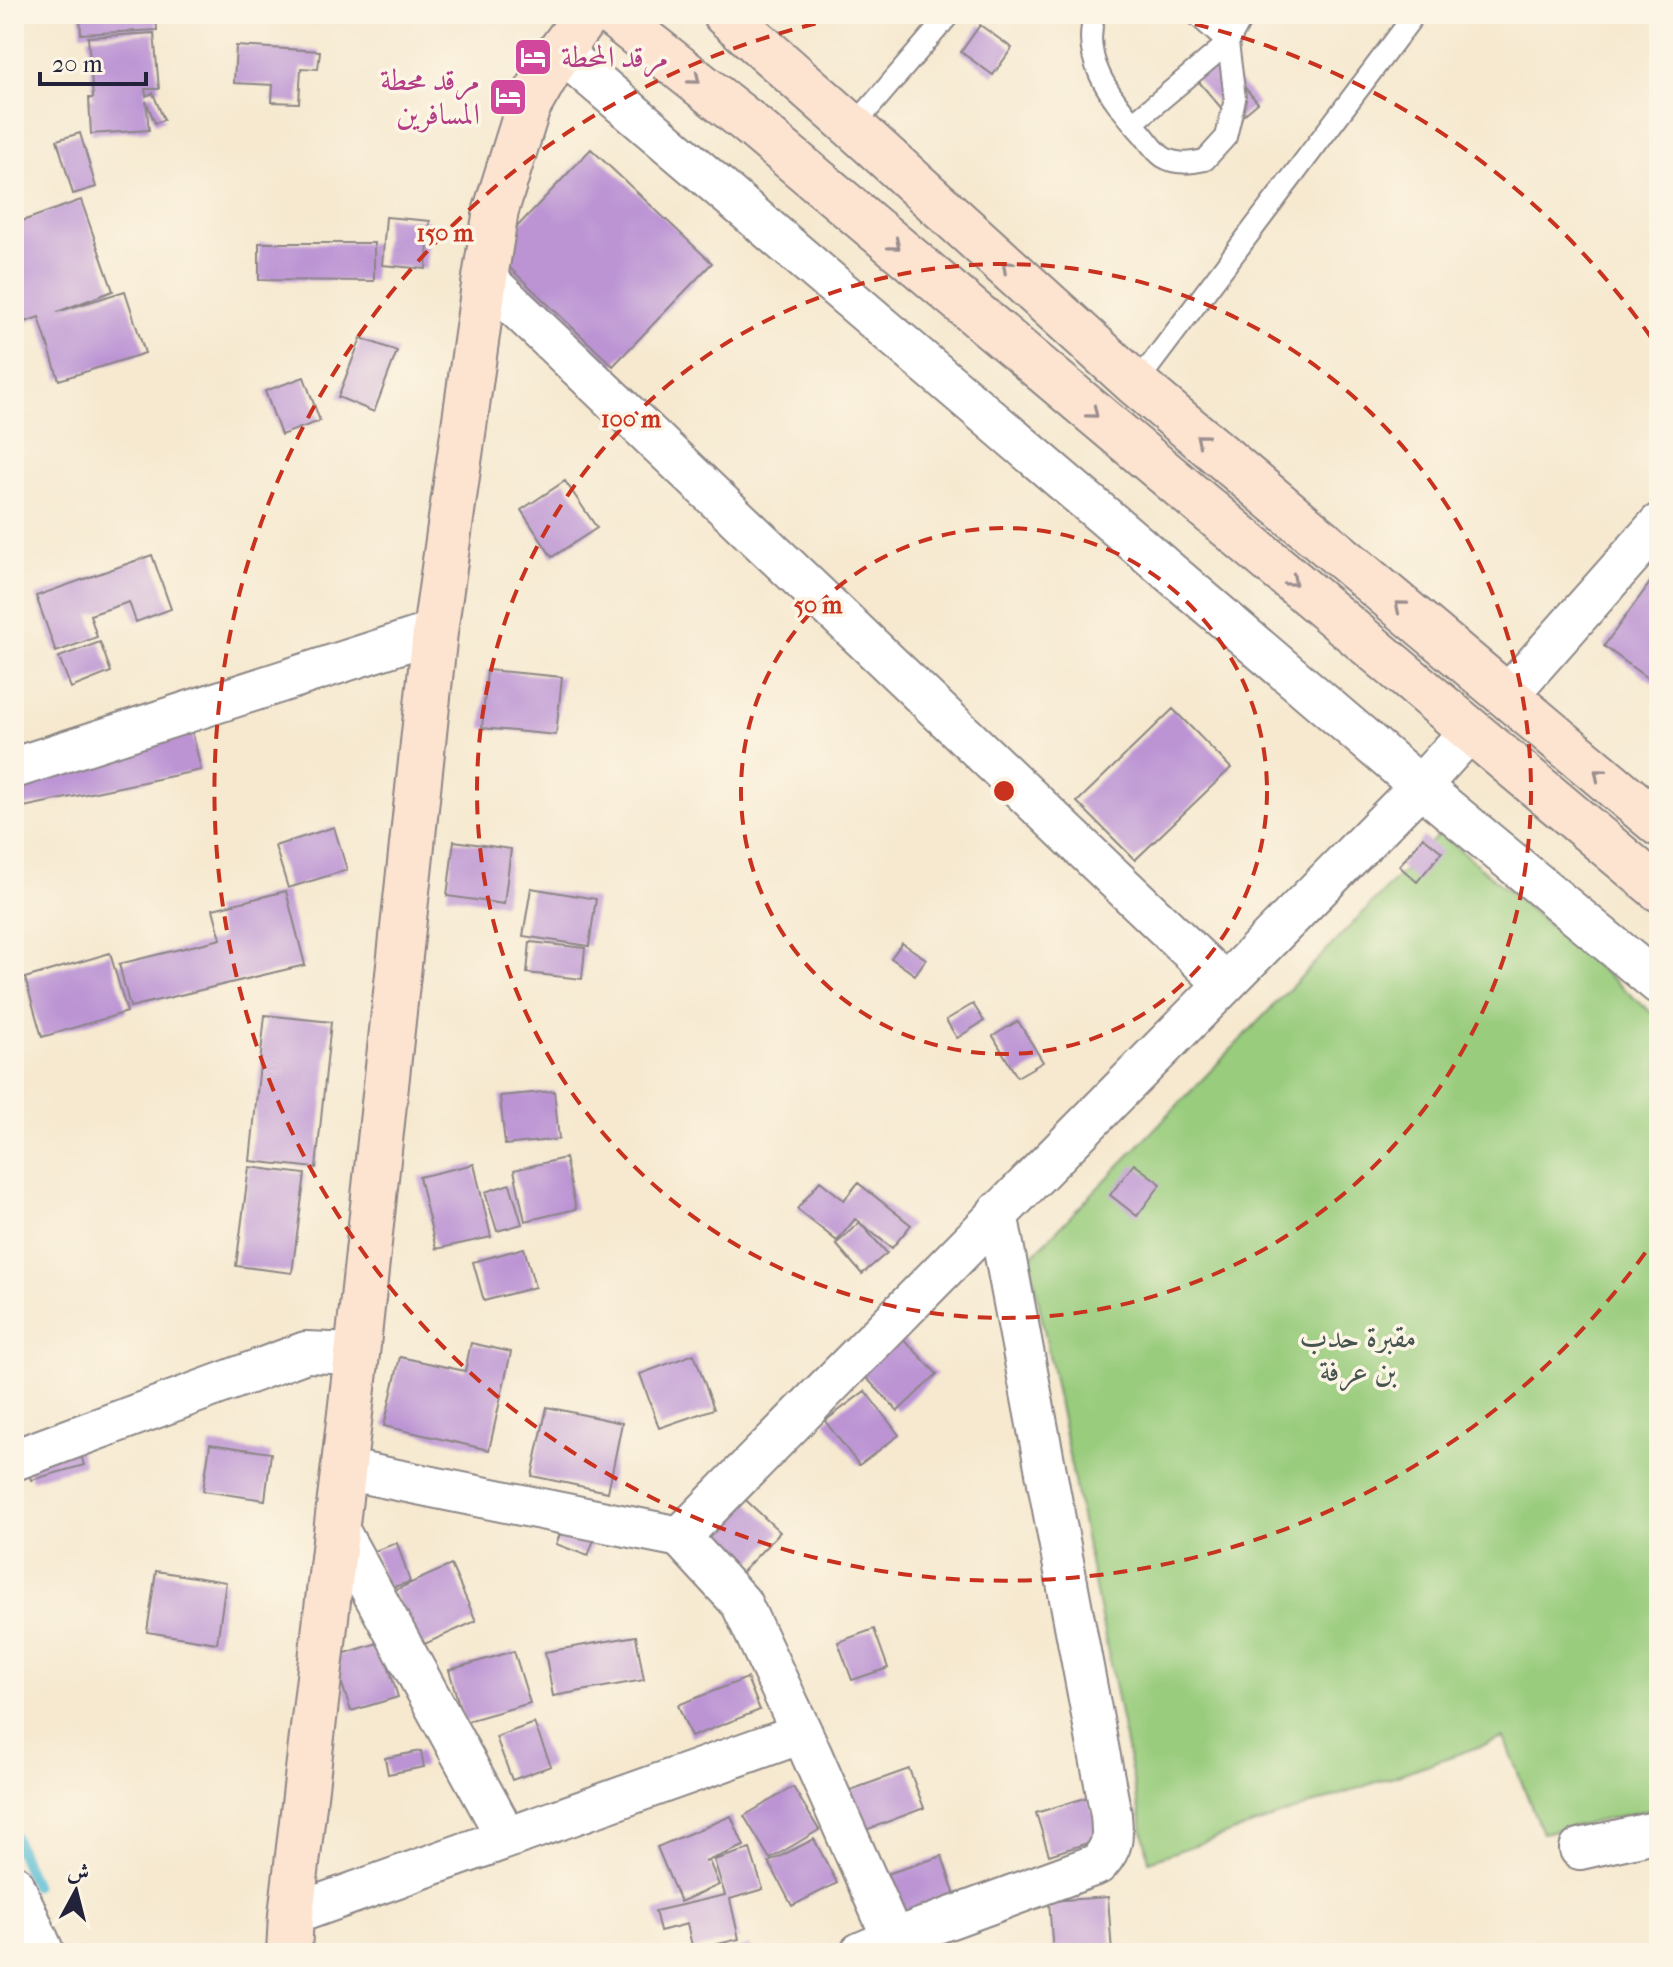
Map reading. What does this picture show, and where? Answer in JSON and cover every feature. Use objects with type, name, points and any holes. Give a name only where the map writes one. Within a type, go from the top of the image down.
[{"type":"main road","points":[[290,1934],[435,632],[485,278],[496,210],[528,107],[560,51],[587,14]]},
{"type":"main road","points":[[610,14],[623,17],[638,14]]},
{"type":"main road","points":[[610,14],[748,122],[1659,889]]},
{"type":"main road","points":[[725,14],[1136,384],[1659,824]]},
{"type":"street","points":[[560,51],[1420,786],[1659,984]]},
{"type":"street","points":[[485,278],[1225,984]]},
{"type":"street","points":[[1507,696],[1659,524]]},
{"type":"street","points":[[14,768],[435,632]]},
{"type":"street","points":[[680,1537],[1420,786],[1470,731]]},
{"type":"street","points":[[343,1469],[680,1537],[741,1603],[802,1733],[876,1946],[1098,1864],[1109,1852],[1113,1833],[1108,1800],[997,1213]]},
{"type":"street","points":[[14,1460],[306,1352],[357,1354]]},
{"type":"street","points":[[337,1527],[507,1838]]},
{"type":"street","points":[[290,1934],[507,1838],[802,1733]]},
{"type":"street","points":[[1580,1849],[1659,1831]]},
{"type":"street","points":[[14,1885],[44,1953]]},
{"type":"lane","points":[[853,127],[950,14]]},
{"type":"lane","points":[[1095,14],[1090,27],[1091,55],[1102,82],[1162,156],[1183,164],[1205,160],[1226,137],[1235,99],[1228,43],[1196,14]]},
{"type":"lane","points":[[1133,123],[1228,43],[1244,14]]},
{"type":"lane","points":[[1136,384],[1415,14]]},
{"type":"green space","name":"مقبرة حدب بن عرفة","points":[[1440,833],[1659,1019],[1659,1808],[1542,1833],[1504,1738],[1149,1861],[1030,1258]]},
{"type":"building","points":[[80,14],[156,14],[157,30],[81,34]]},
{"type":"building","points":[[980,25],[1012,48],[993,75],[961,52]]},
{"type":"building","points":[[154,33],[159,89],[145,89],[146,96],[153,93],[164,120],[155,123],[146,101],[149,130],[91,134],[89,98],[93,98],[88,37]]},
{"type":"building","points":[[236,46],[320,51],[318,69],[301,68],[299,103],[272,102],[273,85],[234,83]]},
{"type":"building","points":[[1218,56],[1258,103],[1234,123],[1194,76]]},
{"type":"building","points":[[80,133],[96,187],[73,194],[57,140]]},
{"type":"building","points":[[591,149],[712,263],[613,366],[493,252]]},
{"type":"building","points":[[81,200],[113,291],[57,312],[125,291],[145,353],[59,380],[39,317],[14,326],[14,224]]},
{"type":"building","points":[[386,217],[430,221],[426,269],[382,265]]},
{"type":"building","points":[[259,243],[374,243],[374,281],[259,280]]},
{"type":"building","points":[[361,338],[397,351],[374,412],[338,397]]},
{"type":"building","points":[[304,377],[320,421],[281,435],[265,391]]},
{"type":"building","points":[[565,481],[597,528],[552,557],[521,510]]},
{"type":"building","points":[[152,555],[171,609],[136,622],[129,602],[90,615],[97,637],[56,652],[36,596]]},
{"type":"building","points":[[1652,580],[1659,586],[1659,687],[1604,646]]},
{"type":"building","points":[[100,642],[111,672],[71,688],[59,657]]},
{"type":"building","points":[[487,670],[562,677],[556,735],[482,728]]},
{"type":"building","points":[[1173,709],[1231,768],[1135,860],[1077,802]]},
{"type":"building","points":[[191,726],[201,770],[14,809],[14,763]]},
{"type":"building","points":[[334,827],[347,870],[288,888],[275,846]]},
{"type":"building","points":[[1423,837],[1442,852],[1417,882],[1399,866]]},
{"type":"building","points":[[454,841],[511,849],[504,904],[447,896]]},
{"type":"building","points":[[531,888],[596,899],[589,946],[523,936]]},
{"type":"building","points":[[286,891],[305,965],[130,1007],[119,964],[221,939],[213,909]]},
{"type":"building","points":[[530,942],[585,948],[582,979],[527,973]]},
{"type":"building","points":[[902,943],[926,959],[915,975],[891,958]]},
{"type":"building","points":[[110,953],[127,1012],[42,1037],[25,978]]},
{"type":"building","points":[[973,1004],[984,1021],[957,1038],[946,1020]]},
{"type":"building","points":[[265,1015],[331,1022],[316,1168],[250,1161]]},
{"type":"building","points":[[1018,1021],[1043,1062],[1017,1077],[993,1036]]},
{"type":"building","points":[[554,1091],[559,1139],[505,1145],[500,1096]]},
{"type":"building","points":[[565,1158],[576,1209],[525,1221],[514,1170]]},
{"type":"building","points":[[474,1164],[491,1237],[436,1249],[419,1177]]},
{"type":"building","points":[[1134,1164],[1161,1184],[1137,1216],[1110,1195]]},
{"type":"building","points":[[249,1167],[305,1174],[292,1273],[236,1266]]},
{"type":"building","points":[[820,1181],[844,1200],[858,1183],[911,1225],[892,1248],[860,1223],[887,1253],[862,1274],[836,1244],[860,1222],[855,1219],[837,1241],[797,1209]]},
{"type":"building","points":[[510,1184],[522,1224],[497,1231],[485,1192]]},
{"type":"building","points":[[524,1248],[535,1287],[484,1301],[473,1262]]},
{"type":"building","points":[[891,1326],[937,1374],[898,1411],[852,1363]]},
{"type":"building","points":[[471,1343],[511,1352],[489,1450],[384,1426],[400,1357],[465,1371]]},
{"type":"building","points":[[694,1354],[714,1409],[659,1428],[640,1374]]},
{"type":"building","points":[[865,1391],[899,1435],[859,1465],[825,1421]]},
{"type":"building","points":[[547,1407],[622,1423],[608,1492],[532,1476]]},
{"type":"building","points":[[74,1431],[84,1465],[31,1480],[21,1446]]},
{"type":"building","points":[[210,1444],[271,1453],[265,1500],[203,1491]]},
{"type":"building","points":[[735,1490],[780,1532],[738,1576],[693,1533]]},
{"type":"building","points":[[565,1522],[596,1534],[588,1556],[556,1544]]},
{"type":"building","points":[[397,1543],[410,1582],[387,1589],[374,1551]]},
{"type":"building","points":[[451,1565],[476,1621],[418,1647],[393,1591]]},
{"type":"building","points":[[156,1571],[226,1582],[217,1643],[147,1632]]},
{"type":"building","points":[[874,1629],[888,1668],[852,1680],[838,1642]]},
{"type":"building","points":[[636,1636],[644,1680],[553,1696],[545,1652]]},
{"type":"building","points":[[381,1642],[398,1697],[351,1711],[333,1657]]},
{"type":"building","points":[[514,1651],[530,1703],[464,1722],[449,1670]]},
{"type":"building","points":[[747,1678],[760,1710],[691,1737],[678,1705]]},
{"type":"building","points":[[534,1723],[551,1766],[512,1780],[496,1737]]},
{"type":"building","points":[[421,1751],[424,1767],[388,1774],[385,1758]]},
{"type":"building","points":[[909,1769],[924,1808],[858,1833],[842,1793]]},
{"type":"building","points":[[793,1787],[819,1830],[770,1859],[744,1816]]},
{"type":"building","points":[[1088,1797],[1101,1839],[1049,1855],[1036,1813]]},
{"type":"building","points":[[731,1816],[744,1846],[705,1862],[709,1861],[719,1885],[680,1902],[657,1847]]},
{"type":"building","points":[[814,1839],[837,1883],[792,1906],[769,1862]]},
{"type":"building","points":[[750,1849],[763,1889],[730,1899],[739,1939],[693,1950],[687,1924],[660,1931],[655,1911],[725,1895],[714,1860]]},
{"type":"building","points":[[942,1856],[957,1902],[902,1920],[887,1874]]},
{"type":"building","points":[[1108,1897],[1112,1953],[1053,1953],[1049,1901]]},
{"type":"building","points":[[750,1945],[753,1953],[728,1953]]},
{"type":"waterway","points":[[14,1837],[34,1885]]},
{"type":"place","name":"مرقد المحطة","points":[[533,57]]},
{"type":"place","name":"مرقد محطة المسافرين","points":[[508,97]]}]
